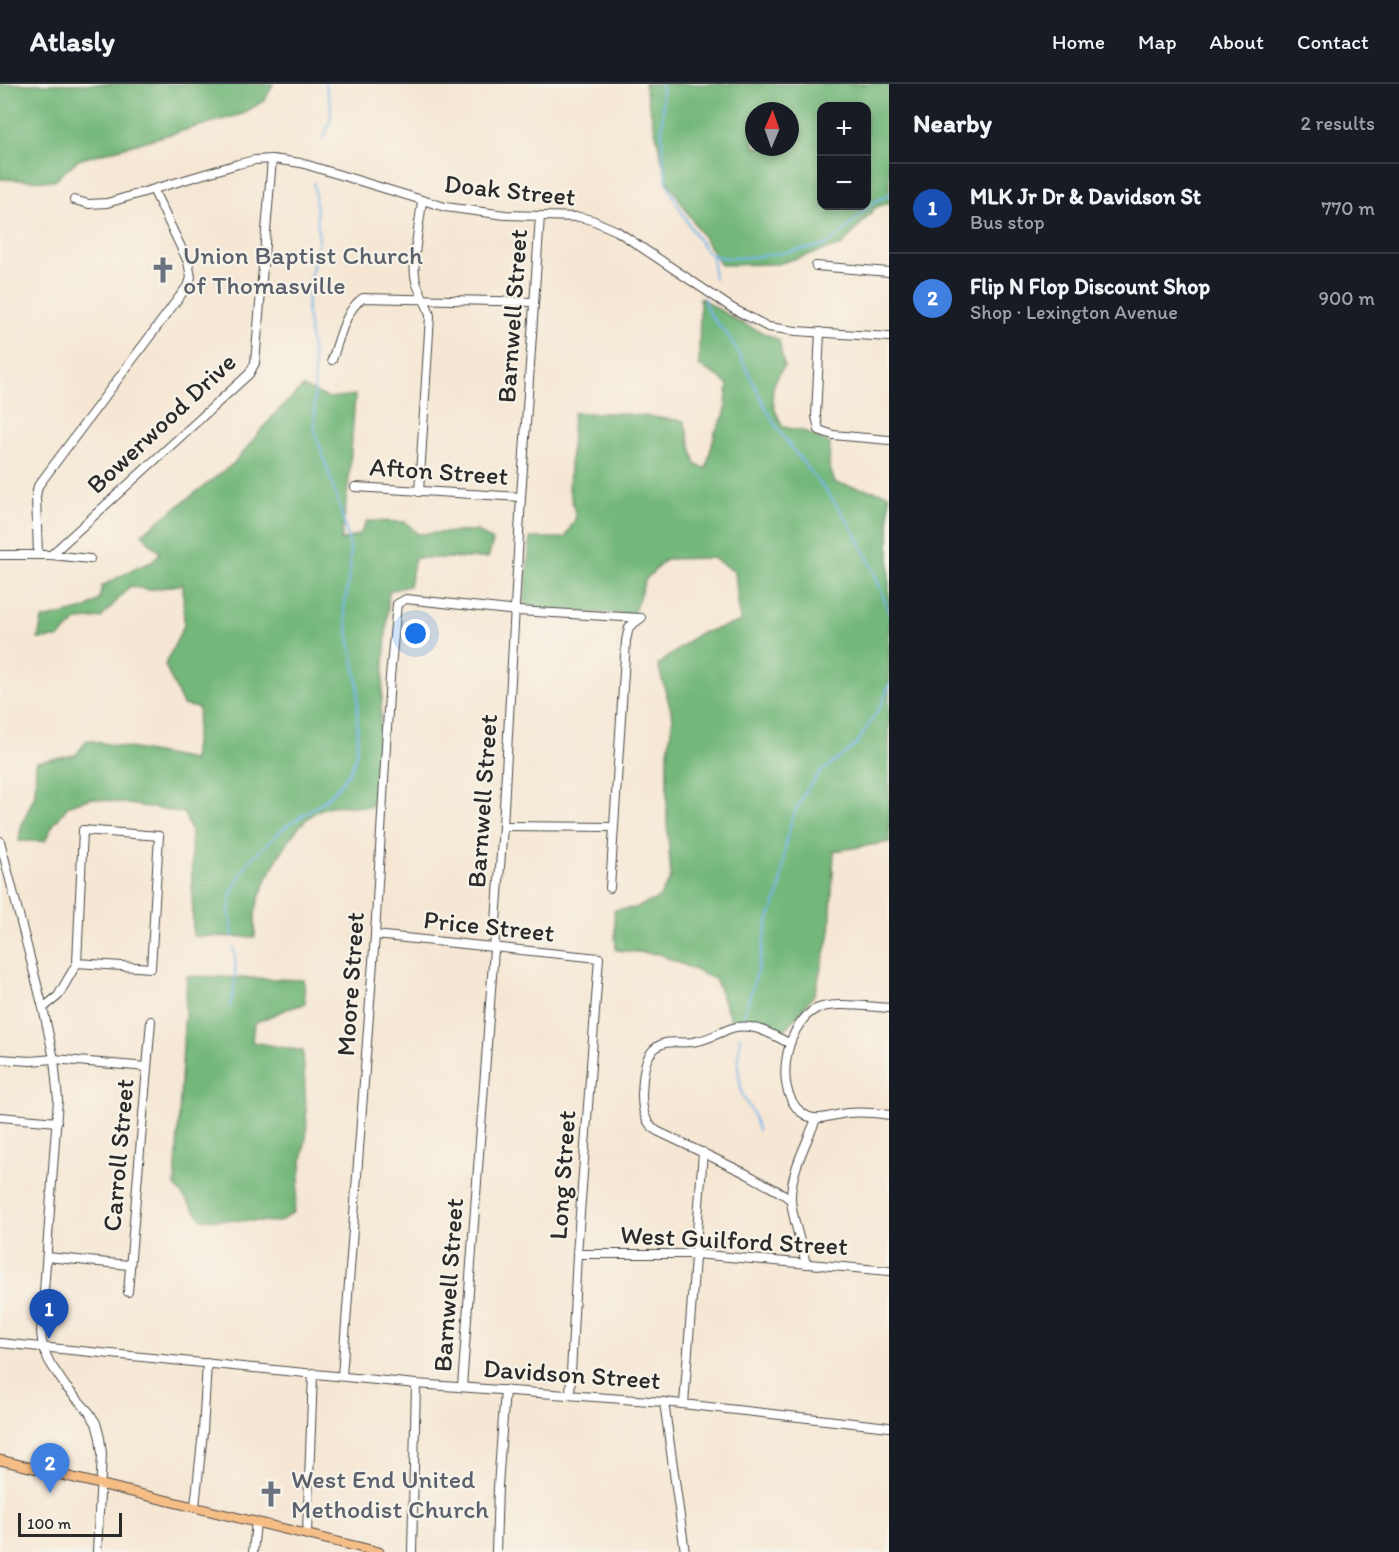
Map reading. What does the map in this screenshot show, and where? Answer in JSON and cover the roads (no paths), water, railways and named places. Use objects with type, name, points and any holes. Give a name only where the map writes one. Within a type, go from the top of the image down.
[{"type":"main road","points":[[0,1460],[307,1533],[357,1549],[379,1552]]},
{"type":"street","name":"Doak Street","points":[[74,200],[89,204],[107,203],[246,162],[272,159],[301,163],[422,201],[482,213],[579,217],[607,226],[758,323],[777,329],[889,337]]},
{"type":"street","name":"Bowerwood Drive","points":[[51,555],[249,374],[255,363],[272,159]]},
{"type":"street","points":[[38,555],[36,505],[38,486],[189,284],[191,276],[188,262],[154,190]]},
{"type":"street","points":[[419,492],[430,316],[414,270],[422,201]]},
{"type":"street","name":"Barnwell Street","points":[[462,1388],[503,826],[520,497],[540,216]]},
{"type":"street","points":[[816,266],[889,272]]},
{"type":"street","points":[[332,360],[349,315],[357,302],[363,298],[534,303]]},
{"type":"street","points":[[819,332],[816,422],[823,433],[889,440]]},
{"type":"street","name":"Afton Street","points":[[355,487],[520,497]]},
{"type":"street","points":[[0,555],[51,555],[90,559]]},
{"type":"street","name":"Moore Street","points":[[342,1376],[375,934],[395,611],[397,604],[406,599],[514,609]]},
{"type":"street","points":[[514,609],[641,618],[632,624],[627,632],[610,888]]},
{"type":"street","points":[[503,826],[613,826]]},
{"type":"street","points":[[43,1008],[58,996],[77,963],[83,830],[159,836],[151,968],[77,963]]},
{"type":"street","points":[[0,841],[2,857],[43,1008],[54,1059],[58,1100],[41,1332],[43,1348],[59,1376],[96,1423],[102,1454],[97,1552]]},
{"type":"street","name":"Price Street","points":[[375,934],[599,958]]},
{"type":"street","name":"Long Street","points":[[570,1394],[577,1254],[599,958]]},
{"type":"street","points":[[889,1008],[832,1005],[816,1009],[797,1026],[789,1043],[786,1075],[791,1098],[798,1109],[807,1116],[816,1119],[846,1113],[889,1115]]},
{"type":"street","name":"Carroll Street","points":[[128,1292],[151,1021]]},
{"type":"street","points":[[789,1043],[751,1026],[733,1028],[696,1042],[665,1043],[650,1053],[643,1077],[642,1106],[645,1118],[657,1131],[703,1152],[791,1200]]},
{"type":"street","points":[[0,1059],[30,1061],[54,1059],[147,1067]]},
{"type":"street","points":[[0,1117],[57,1122]]},
{"type":"street","points":[[806,1264],[791,1200],[799,1162],[816,1119]]},
{"type":"street","points":[[684,1404],[703,1152]]},
{"type":"street","name":"West Guilford Street","points":[[577,1254],[695,1254],[889,1271]]},
{"type":"street","points":[[47,1257],[129,1265]]},
{"type":"street","name":"Davidson Street","points":[[0,1343],[416,1384],[664,1402],[889,1427]]},
{"type":"street","points":[[195,1506],[207,1363]]},
{"type":"street","points":[[307,1533],[313,1373]]},
{"type":"street","points":[[412,1552],[416,1384]]},
{"type":"street","points":[[496,1552],[505,1390]]},
{"type":"street","points":[[664,1402],[685,1552]]},
{"type":"street","points":[[253,1552],[256,1522]]},
{"type":"waterway","points":[[323,139],[331,112],[325,84]]},
{"type":"waterway","points":[[661,84],[662,144],[667,181],[694,233],[712,255],[750,257],[822,246],[840,235],[871,205],[889,195]]},
{"type":"waterway","points":[[233,937],[229,909],[232,892],[249,861],[284,828],[324,801],[338,787],[350,771],[357,746],[358,685],[344,609],[350,568],[350,546],[315,431],[314,366],[307,311],[309,282],[319,241],[314,183]]},
{"type":"waterway","points":[[712,254],[714,279]]},
{"type":"waterway","points":[[704,298],[711,316],[733,343],[780,432],[853,530],[871,565],[889,615]]},
{"type":"waterway","points":[[743,1018],[757,972],[768,922],[780,890],[786,841],[793,816],[807,789],[821,772],[855,746],[882,704],[889,685]]},
{"type":"waterway","points":[[230,1007],[235,978],[234,948]]},
{"type":"waterway","points":[[740,1036],[738,1067],[742,1095],[752,1112],[758,1130]]},
{"type":"place","name":"Union Baptist Church of Thomasville","points":[[163,270]]},
{"type":"place","name":"MLK Jr Dr & Davidson St","points":[[49,1339]]},
{"type":"place","name":"Flip N Flop Discount Shop","points":[[50,1493]]},
{"type":"place","name":"West End United Methodist Church","points":[[271,1494]]}]
